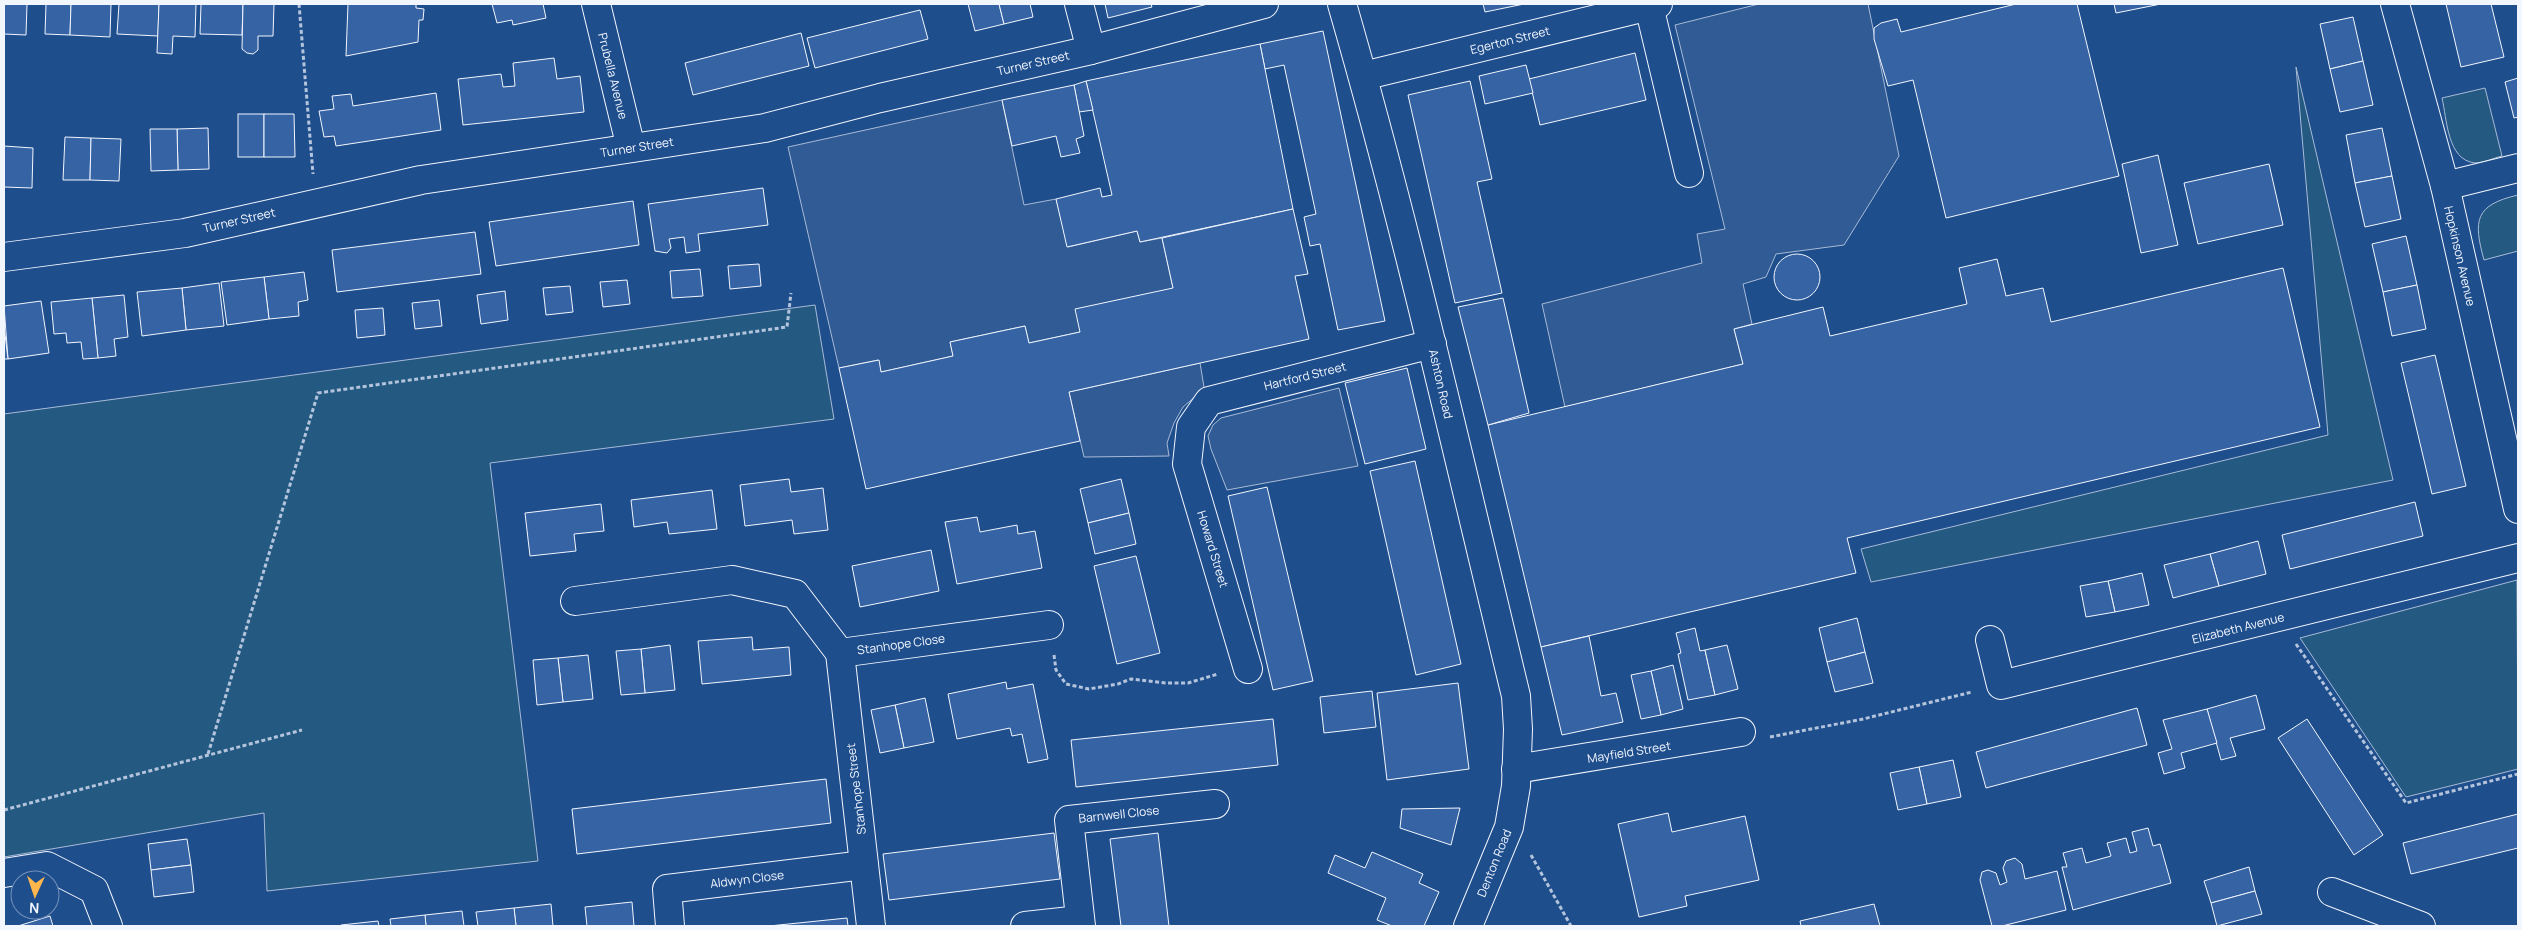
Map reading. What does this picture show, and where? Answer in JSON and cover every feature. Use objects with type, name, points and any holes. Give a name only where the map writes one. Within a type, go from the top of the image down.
[{"type":"main road","name":"Prubella Avenue","points":[[596,4],[631,148]]},
{"type":"main road","points":[[1079,4],[1091,50]]},
{"type":"main road","name":"Turner Street","points":[[4,257],[185,233],[315,202],[421,180],[765,128],[880,98],[1091,50],[1264,4]]},
{"type":"main road","name":"Ashton Road","points":[[1342,4],[1363,76],[1432,344],[1516,696],[1516,769]]},
{"type":"main road","name":"Hopkinson Avenue","points":[[2395,4],[2444,186],[2518,509]]},
{"type":"main road","points":[[1654,5],[1688,173]]},
{"type":"main road","name":"Egerton Street","points":[[1363,76],[1654,5]]},
{"type":"main road","points":[[2444,186],[2518,168]]},
{"type":"main road","name":"Hartford Street","points":[[1190,427],[1209,401],[1432,344]]},
{"type":"main road","name":"Howard Street","points":[[1190,427],[1187,464],[1248,669]]},
{"type":"main road","name":"Elizabeth Avenue","points":[[2001,685],[2518,558]]},
{"type":"main road","name":"Stanhope Close","points":[[575,601],[732,580],[795,594],[840,653],[1049,625]]},
{"type":"main road","points":[[1990,640],[2001,685]]},
{"type":"main road","name":"Stanhope Street","points":[[840,653],[871,926]]},
{"type":"main road","name":"Mayfield Street","points":[[1516,769],[1740,732]]},
{"type":"main road","name":"Denton Road","points":[[1468,926],[1510,827],[1516,769]]},
{"type":"main road","name":"Barnwell Close","points":[[1080,923],[1069,820],[1215,804]]},
{"type":"main road","name":"Aldwyn Close","points":[[670,926],[667,889],[864,865]]},
{"type":"main road","points":[[4,873],[47,866],[94,890],[108,926]]},
{"type":"main road","points":[[2332,892],[2421,926]]},
{"type":"main road","points":[[1025,926],[1080,923]]},
{"type":"path","points":[[299,4],[315,202]]},
{"type":"path","points":[[208,754],[318,393],[787,327],[791,293]]},
{"type":"path","points":[[2275,619],[2292,638],[2406,803],[2518,774]]},
{"type":"path","points":[[1049,625],[1056,670],[1066,684],[1089,689],[1118,684],[1131,679],[1166,683],[1188,683],[1211,678],[1227,670],[1248,669]]},
{"type":"path","points":[[1740,732],[1760,739],[1862,719],[2001,685]]},
{"type":"path","points":[[4,810],[302,730]]},
{"type":"path","points":[[1510,827],[1537,863],[1571,926]]},
{"type":"shaded area","points":[[1759,4],[1868,4],[1899,156],[1844,245],[1776,254],[1766,277],[1743,284],[1752,324],[1734,329],[1743,364],[1565,407],[1542,304],[1702,263],[1697,234],[1725,229],[1675,25]]},
{"type":"shaded area","points":[[2296,67],[2393,480],[1871,582],[1861,549],[2328,435]]},
{"type":"shaded area","points":[[2485,88],[2502,156],[2475,163],[2459,155],[2454,147],[2447,127],[2442,98]]},
{"type":"shaded area","points":[[1002,100],[1024,205],[1056,199],[1068,247],[1137,231],[1140,242],[1162,238],[1173,288],[1080,332],[1029,343],[1025,326],[950,342],[953,356],[881,372],[878,360],[839,368],[788,147]]},
{"type":"shaded area","points":[[2518,195],[2518,251],[2484,260],[2479,234],[2481,216],[2485,209],[2493,204]]},
{"type":"shaded area","points":[[815,305],[834,419],[490,463],[538,861],[267,891],[264,813],[4,857],[4,414]]},
{"type":"shaded area","points":[[1200,363],[1205,393],[1196,396],[1183,407],[1174,423],[1167,443],[1169,456],[1084,457],[1069,392]]},
{"type":"shaded area","points":[[1339,388],[1358,466],[1227,490],[1208,436],[1213,425],[1221,418]]},
{"type":"shaded area","points":[[2517,580],[2518,769],[2406,797],[2300,638]]},
{"type":"building","points":[[4,4],[27,4],[26,35],[4,34]]},
{"type":"building","points":[[46,4],[71,4],[70,35],[45,34]]},
{"type":"building","points":[[71,4],[111,4],[110,37],[70,35]]},
{"type":"building","points":[[119,4],[159,4],[158,36],[117,34]]},
{"type":"building","points":[[159,4],[196,4],[195,37],[173,36],[172,54],[157,53]]},
{"type":"building","points":[[201,4],[243,4],[242,35],[200,34]]},
{"type":"building","points":[[243,4],[274,4],[273,36],[258,36],[258,50],[253,54],[247,53],[242,49]]},
{"type":"building","points":[[348,4],[416,4],[416,8],[424,9],[423,20],[419,20],[418,42],[346,56]]},
{"type":"building","points":[[492,4],[543,4],[546,18],[513,25],[512,20],[497,23]]},
{"type":"building","points":[[968,4],[999,4],[1004,24],[975,31]]},
{"type":"building","points":[[999,4],[1030,4],[1033,17],[1004,24]]},
{"type":"building","points":[[1105,4],[1151,4],[1152,7],[1108,18]]},
{"type":"building","points":[[1483,4],[1524,4],[1485,12]]},
{"type":"building","points":[[2016,4],[2077,4],[2119,176],[1946,218],[1913,80],[1888,86],[1874,39],[1874,28],[1881,23],[1897,19],[1901,32]]},
{"type":"building","points":[[2114,4],[2161,4],[2116,13]]},
{"type":"building","points":[[2446,4],[2491,4],[2504,57],[2461,67]]},
{"type":"building","points":[[920,10],[928,39],[815,68],[807,38]]},
{"type":"building","points":[[2353,17],[2363,61],[2330,69],[2320,24]]},
{"type":"building","points":[[1323,31],[1385,321],[1338,330],[1320,244],[1310,246],[1304,217],[1316,214],[1284,65],[1265,69],[1260,44]]},
{"type":"building","points":[[801,33],[809,66],[693,95],[685,63]]},
{"type":"building","points":[[1260,44],[1293,209],[1140,242],[1137,231],[1067,247],[1056,199],[1100,188],[1102,197],[1112,195],[1086,81]]},
{"type":"building","points":[[1635,53],[1646,100],[1540,125],[1529,79]]},
{"type":"building","points":[[554,58],[557,79],[580,76],[584,112],[463,125],[458,79],[501,74],[503,87],[515,86],[513,63]]},
{"type":"building","points":[[2363,61],[2373,105],[2340,112],[2330,69]]},
{"type":"building","points":[[1526,65],[1533,93],[1485,104],[1479,76]]},
{"type":"building","points":[[2518,78],[2518,117],[2514,118],[2505,82]]},
{"type":"building","points":[[1086,81],[1093,110],[1079,112],[1074,85]]},
{"type":"building","points":[[1470,81],[1492,179],[1477,182],[1502,293],[1455,303],[1408,95]]},
{"type":"building","points":[[1074,85],[1084,136],[1076,139],[1080,153],[1061,157],[1056,136],[1012,146],[1002,100]]},
{"type":"building","points":[[436,93],[441,130],[336,146],[334,136],[324,137],[319,111],[334,109],[332,96],[351,94],[353,106]]},
{"type":"building","points":[[238,114],[264,114],[264,157],[238,157]]},
{"type":"building","points":[[264,114],[294,114],[295,157],[264,157]]},
{"type":"building","points":[[208,128],[209,169],[178,170],[177,129]]},
{"type":"building","points":[[2382,128],[2392,176],[2355,183],[2346,135]]},
{"type":"building","points":[[150,129],[177,129],[178,170],[151,171]]},
{"type":"building","points":[[65,137],[91,138],[90,180],[63,180]]},
{"type":"building","points":[[91,138],[121,139],[119,181],[90,180]]},
{"type":"building","points":[[4,146],[33,148],[32,188],[4,187]]},
{"type":"building","points":[[2158,155],[2178,245],[2141,253],[2122,164]]},
{"type":"building","points":[[2269,164],[2283,225],[2198,244],[2184,183]]},
{"type":"building","points":[[2392,176],[2401,219],[2365,227],[2355,183]]},
{"type":"building","points":[[763,188],[768,225],[698,234],[700,251],[686,253],[684,237],[669,239],[671,248],[667,253],[655,251],[648,204]]},
{"type":"building","points":[[633,201],[639,245],[496,266],[489,222]]},
{"type":"building","points":[[1293,209],[1308,274],[1295,276],[1309,339],[1069,392],[1080,441],[866,489],[839,368],[879,360],[881,372],[953,356],[950,342],[1025,326],[1029,343],[1080,332],[1075,309],[1173,288],[1162,238]]},
{"type":"building","points":[[475,232],[481,274],[337,292],[332,250]]},
{"type":"building","points":[[2406,236],[2417,285],[2383,292],[2372,244]]},
{"type":"building","points":[[1797,254],[1810,258],[1816,264],[1820,277],[1816,290],[1810,296],[1797,300],[1784,296],[1778,290],[1774,277],[1778,264],[1784,258]]},
{"type":"building","points":[[1997,259],[2006,296],[2043,288],[2051,322],[2283,268],[2320,427],[1847,538],[1856,573],[1541,647],[1488,425],[1743,364],[1734,329],[1823,307],[1830,336],[1967,304],[1959,268]]},
{"type":"building","points":[[759,264],[761,286],[730,289],[728,266]]},
{"type":"building","points":[[700,269],[703,296],[672,298],[670,271]]},
{"type":"building","points":[[304,272],[308,300],[298,302],[299,316],[269,319],[264,277]]},
{"type":"building","points":[[264,277],[269,319],[227,325],[221,282]]},
{"type":"building","points":[[627,280],[630,304],[603,307],[600,282]]},
{"type":"building","points":[[219,283],[224,326],[186,330],[182,288]]},
{"type":"building","points":[[2417,285],[2426,329],[2392,336],[2383,292]]},
{"type":"building","points":[[570,286],[573,312],[546,315],[543,288]]},
{"type":"building","points":[[182,288],[186,330],[142,336],[137,292]]},
{"type":"building","points":[[505,291],[508,320],[481,324],[477,295]]},
{"type":"building","points":[[124,295],[128,337],[114,339],[116,356],[98,358],[92,298]]},
{"type":"building","points":[[92,298],[98,358],[83,359],[81,342],[67,343],[66,333],[54,334],[51,302]]},
{"type":"building","points":[[1503,298],[1529,413],[1488,425],[1458,307]]},
{"type":"building","points":[[439,300],[442,326],[415,329],[412,303]]},
{"type":"building","points":[[41,301],[49,353],[8,359],[4,306]]},
{"type":"building","points":[[383,308],[385,335],[357,338],[355,310]]},
{"type":"building","points":[[4,326],[8,359],[4,359]]},
{"type":"building","points":[[2435,355],[2466,486],[2432,494],[2401,363]]},
{"type":"building","points":[[1407,368],[1426,449],[1365,464],[1345,383]]},
{"type":"building","points":[[1415,461],[1461,664],[1416,675],[1370,471]]},
{"type":"building","points":[[789,479],[791,492],[823,488],[828,530],[794,534],[792,520],[745,526],[740,485]]},
{"type":"building","points":[[1121,479],[1129,513],[1088,523],[1080,489]]},
{"type":"building","points":[[1267,487],[1313,681],[1273,690],[1228,496]]},
{"type":"building","points":[[712,490],[717,529],[669,534],[667,522],[634,527],[631,500]]},
{"type":"building","points":[[2415,502],[2423,536],[2290,569],[2282,535]]},
{"type":"building","points":[[601,504],[604,531],[574,534],[576,551],[530,556],[525,513]]},
{"type":"building","points":[[1129,513],[1136,544],[1095,554],[1088,523]]},
{"type":"building","points":[[977,517],[980,532],[1017,525],[1018,534],[1035,531],[1042,568],[957,584],[945,522]]},
{"type":"building","points":[[2258,541],[2266,574],[2219,586],[2210,554]]},
{"type":"building","points":[[931,550],[939,591],[860,607],[852,566]]},
{"type":"building","points":[[2210,554],[2219,586],[2173,598],[2164,565]]},
{"type":"building","points":[[1136,556],[1160,653],[1117,664],[1094,566]]},
{"type":"building","points":[[2142,573],[2149,605],[2115,612],[2108,581]]},
{"type":"building","points":[[2108,581],[2115,612],[2086,617],[2080,586]]},
{"type":"building","points":[[1857,618],[1865,652],[1827,662],[1819,628]]},
{"type":"building","points":[[1695,628],[1700,651],[1705,650],[1715,695],[1688,700],[1678,654],[1681,653],[1676,633]]},
{"type":"building","points":[[1589,636],[1601,696],[1616,693],[1623,722],[1562,735],[1541,647]]},
{"type":"building","points":[[752,637],[753,650],[789,647],[791,675],[702,684],[698,641]]},
{"type":"building","points":[[670,645],[675,690],[645,693],[641,649]]},
{"type":"building","points":[[1727,645],[1738,689],[1715,695],[1705,650]]},
{"type":"building","points":[[641,649],[645,693],[621,695],[616,651]]},
{"type":"building","points":[[1865,652],[1873,683],[1835,692],[1827,662]]},
{"type":"building","points":[[588,655],[593,699],[563,702],[558,658]]},
{"type":"building","points":[[558,658],[563,702],[537,705],[533,660]]},
{"type":"building","points":[[1673,665],[1683,709],[1661,715],[1651,671]]},
{"type":"building","points":[[1651,671],[1661,715],[1641,719],[1631,675]]},
{"type":"building","points":[[1006,682],[1007,689],[1033,684],[1048,759],[1028,763],[1022,734],[1012,736],[1010,728],[957,739],[948,694]]},
{"type":"building","points":[[1458,683],[1469,769],[1387,780],[1377,693]]},
{"type":"building","points":[[1372,691],[1376,727],[1324,733],[1320,697]]},
{"type":"building","points":[[2256,695],[2265,729],[2230,738],[2236,756],[2221,760],[2207,709]]},
{"type":"building","points":[[925,698],[934,742],[904,748],[895,705]]},
{"type":"building","points":[[895,705],[904,748],[880,753],[871,710]]},
{"type":"building","points":[[2137,708],[2147,745],[1986,788],[1976,752]]},
{"type":"building","points":[[2207,709],[2217,743],[2181,753],[2185,768],[2164,774],[2158,753],[2172,749],[2163,720]]},
{"type":"building","points":[[1273,719],[1278,765],[1076,787],[1071,740]]},
{"type":"building","points":[[2307,719],[2383,835],[2354,855],[2278,738]]},
{"type":"building","points":[[1953,760],[1961,797],[1927,804],[1919,767]]},
{"type":"building","points":[[1919,767],[1927,804],[1898,810],[1890,773]]},
{"type":"building","points":[[826,779],[831,823],[577,854],[572,809]]},
{"type":"building","points":[[1460,808],[1451,845],[1400,828],[1402,809]]},
{"type":"building","points":[[1668,813],[1672,832],[1745,816],[1759,880],[1685,896],[1687,906],[1639,917],[1618,824]]},
{"type":"building","points":[[2518,814],[2518,848],[2411,874],[2403,843]]},
{"type":"building","points":[[2148,828],[2153,846],[2160,844],[2171,883],[2073,910],[2062,867],[2067,867],[2063,853],[2082,848],[2086,863],[2111,856],[2107,843],[2126,838],[2130,853],[2137,851],[2132,832]]},
{"type":"building","points":[[1054,833],[1060,879],[889,900],[883,854]]},
{"type":"building","points":[[1158,833],[1169,926],[1121,926],[1110,839]]},
{"type":"building","points":[[187,839],[191,865],[151,870],[148,844]]},
{"type":"building","points":[[1372,852],[1423,874],[1419,883],[1439,892],[1424,926],[1392,926],[1377,920],[1386,898],[1328,873],[1335,855],[1365,868]]},
{"type":"building","points":[[2015,858],[2022,864],[2025,879],[2057,871],[2066,910],[2002,926],[1992,926],[1980,880],[1982,872],[1988,870],[1996,873],[2000,885],[2007,882],[2003,868],[2006,861]]},
{"type":"building","points":[[191,865],[194,892],[154,897],[151,870]]},
{"type":"building","points":[[2249,867],[2255,891],[2211,903],[2204,881]]},
{"type":"building","points":[[2255,891],[2262,914],[2217,926],[2211,903]]},
{"type":"building","points":[[632,902],[634,926],[587,926],[585,907]]},
{"type":"building","points":[[551,904],[553,926],[516,926],[514,908]]},
{"type":"building","points":[[1874,904],[1880,926],[1801,926],[1800,921]]},
{"type":"building","points":[[514,908],[516,926],[478,926],[476,912]]},
{"type":"building","points":[[462,911],[464,926],[426,926],[425,915]]},
{"type":"building","points":[[425,915],[426,926],[391,926],[390,919]]},
{"type":"building","points":[[847,918],[848,926],[769,926]]},
{"type":"building","points":[[37,920],[51,920],[53,926],[18,926]]},
{"type":"building","points":[[378,921],[379,926],[341,926],[341,925]]}]
